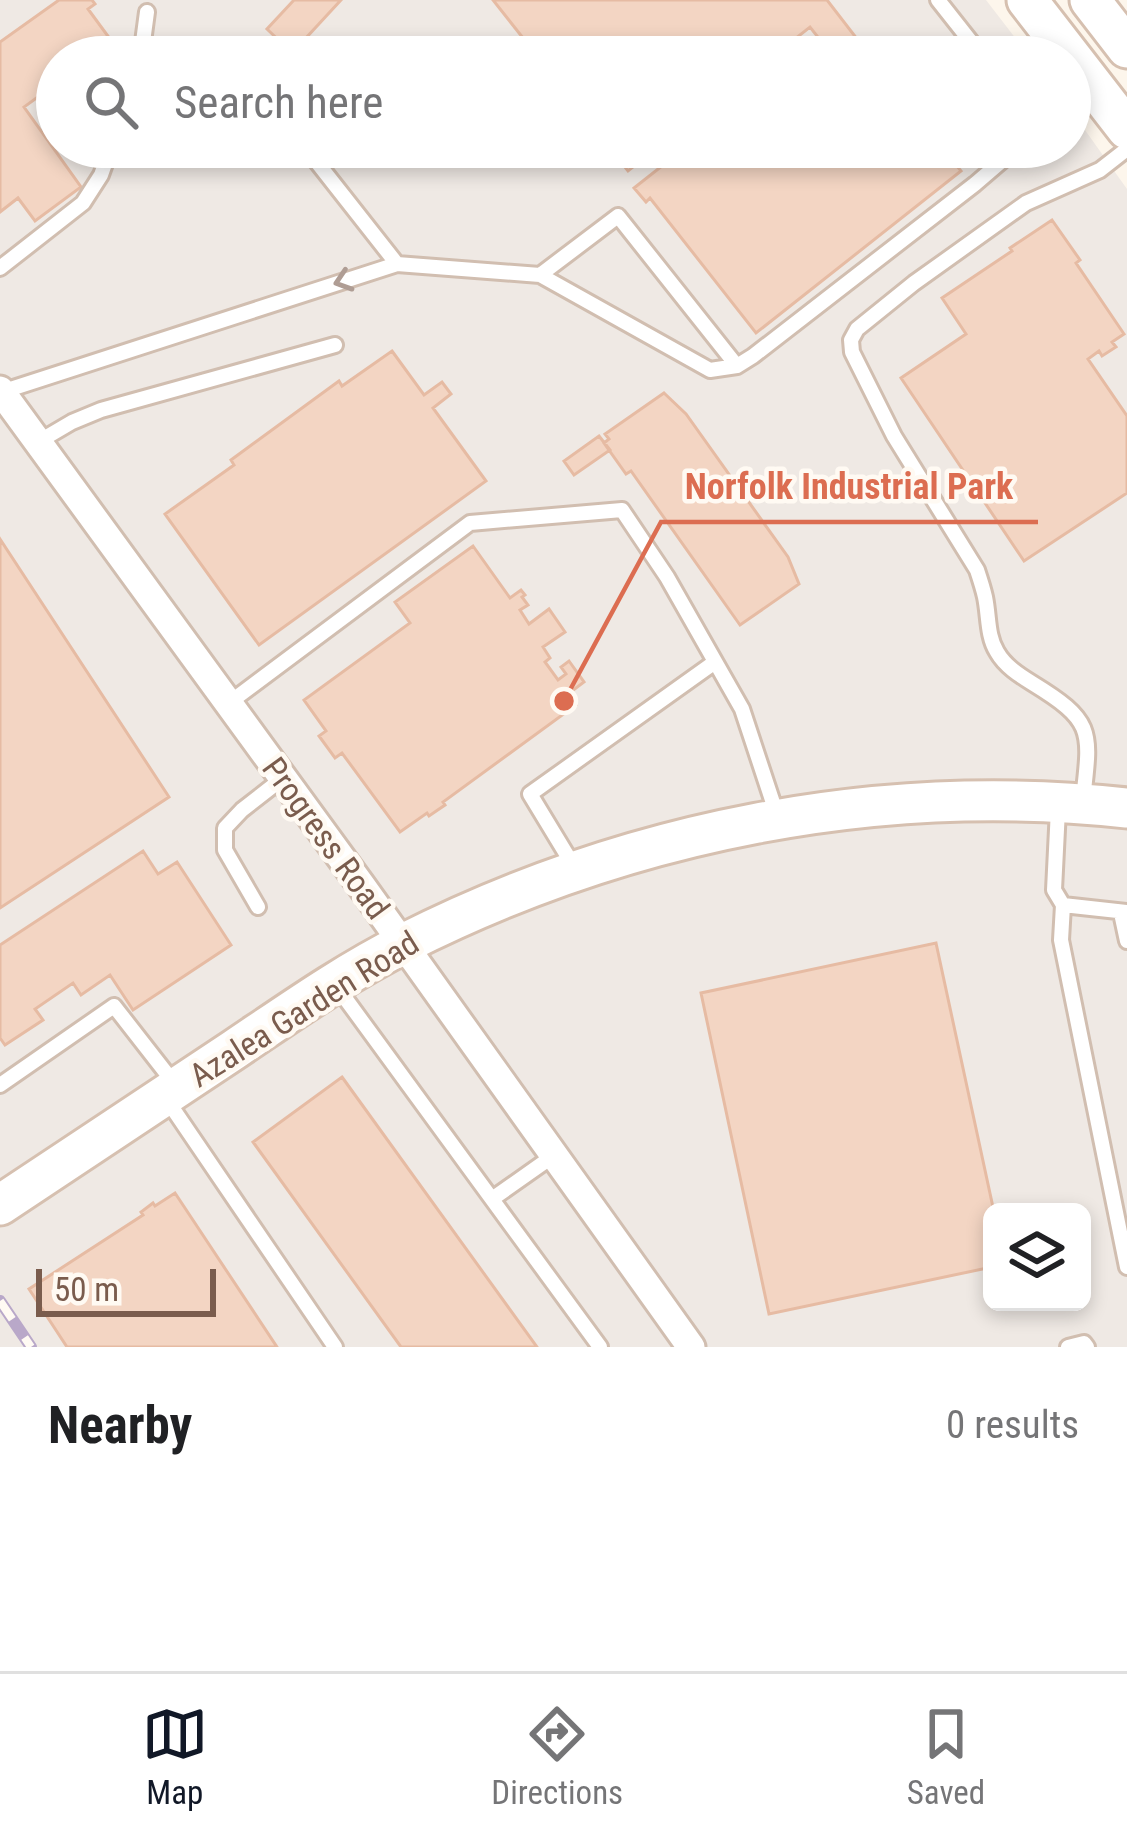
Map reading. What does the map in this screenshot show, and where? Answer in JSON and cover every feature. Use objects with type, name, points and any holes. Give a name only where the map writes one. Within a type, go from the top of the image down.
[{"type":"main road","points":[[1027,0],[1044,36]]},
{"type":"main road","points":[[1090,0],[1127,48]]},
{"type":"main road","points":[[1091,92],[1127,129]]},
{"type":"main road","name":"Azalea Garden Road","points":[[3,1197],[334,982],[403,944],[576,869],[694,835],[862,806],[998,801],[1127,808]]},
{"type":"street","name":"Progress Road","points":[[3,398],[403,944],[681,1340]]},
{"type":"lane","points":[[938,0],[966,36]]},
{"type":"lane","points":[[144,36],[148,12]]},
{"type":"lane","points":[[1127,149],[1100,170],[1026,203],[914,283],[856,329],[851,340],[852,352],[894,436],[977,570],[995,650],[1006,665],[1068,705],[1086,733],[1088,752],[1070,802],[1054,890],[1064,905],[1061,940],[1127,1267]]},
{"type":"lane","points":[[0,268],[83,202],[104,168]]},
{"type":"lane","points":[[322,168],[397,264]]},
{"type":"lane","points":[[3,398],[397,264],[540,275],[710,370],[737,366],[993,168]]},
{"type":"lane","points":[[540,275],[618,216],[737,366]]},
{"type":"lane","points":[[38,442],[100,410],[335,345]]},
{"type":"lane","points":[[229,704],[470,523],[622,510],[667,577],[742,709],[778,818]]},
{"type":"lane","points":[[576,869],[530,794],[715,662]]},
{"type":"lane","points":[[258,907],[225,850],[225,828],[283,778]]},
{"type":"lane","points":[[1064,905],[1124,912],[1127,941]]},
{"type":"lane","points":[[334,982],[600,1347]]},
{"type":"lane","points":[[0,1085],[114,1006],[335,1347]]},
{"type":"lane","points":[[492,1199],[553,1156]]},
{"type":"lane","points":[[1068,1347],[1084,1343],[1087,1347]]},
{"type":"shaded area","points":[[0,0],[986,0],[1014,36],[36,36],[36,168],[1091,168],[1091,138],[1127,189],[1127,1347],[0,1347]]},
{"type":"building","points":[[59,0],[92,0],[95,4],[88,9],[108,36],[36,36],[36,98],[24,107],[36,124],[36,168],[67,168],[81,187],[35,221],[18,198],[0,212],[0,42]]},
{"type":"building","points":[[294,0],[341,0],[308,36],[274,36],[267,29]]},
{"type":"building","points":[[493,0],[827,0],[855,36],[817,36],[810,27],[799,36],[521,36]]},
{"type":"building","points":[[659,168],[961,171],[756,333],[650,198],[646,202],[634,188]]},
{"type":"building","points":[[1052,220],[1124,334],[1112,342],[1116,347],[1088,359],[1127,416],[1127,493],[1024,561],[901,378],[966,334],[942,298]]},
{"type":"building","points":[[392,351],[424,395],[442,382],[451,394],[433,408],[486,481],[259,645],[165,514],[339,381],[342,386]]},
{"type":"building","points":[[664,393],[686,414],[788,557],[799,584],[740,625],[631,471],[626,474],[604,443],[609,439],[605,434]]},
{"type":"building","points":[[599,436],[610,450],[574,475],[564,461]]},
{"type":"building","points":[[0,539],[169,797],[0,908]]},
{"type":"building","points":[[473,546],[510,598],[521,590],[525,595],[528,605],[520,610],[529,624],[549,609],[565,632],[543,647],[550,658],[545,662],[558,680],[566,674],[561,667],[569,661],[584,682],[568,694],[576,705],[445,805],[400,832],[342,753],[335,758],[319,736],[326,731],[304,700],[410,623],[395,602]]},
{"type":"building","points":[[143,851],[158,874],[177,862],[231,945],[133,1010],[110,975],[81,995],[73,983],[35,1009],[43,1020],[5,1045],[0,1038],[0,945]]},
{"type":"building","points":[[936,943],[992,1203],[983,1203],[983,1269],[769,1314],[701,993]]},
{"type":"building","points":[[342,1077],[537,1347],[401,1347],[253,1142]]},
{"type":"building","points":[[175,1193],[277,1347],[67,1347],[29,1289],[143,1215],[153,1203]]},
{"type":"railway","points":[[0,1301],[31,1347]]},
{"type":"place","name":"Norfolk Industrial Park","points":[[564,701]]}]
